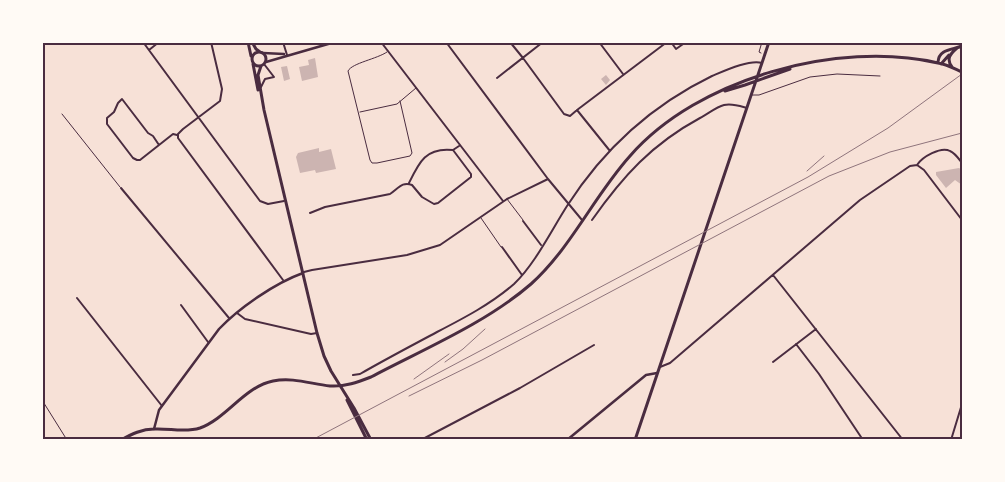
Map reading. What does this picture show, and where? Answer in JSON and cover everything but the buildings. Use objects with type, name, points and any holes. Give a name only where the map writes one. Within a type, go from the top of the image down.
[{"type":"main road","points":[[248,42],[254,76],[287,201],[318,333],[327,362],[367,440]]},
{"type":"main road","points":[[252,42],[256,49],[266,57],[258,75],[264,110]]},
{"type":"main road","points":[[635,440],[769,42]]},
{"type":"main road","points":[[940,63],[938,59],[943,52],[962,46]]},
{"type":"main road","points":[[940,63],[957,48]]},
{"type":"main road","points":[[252,57],[256,52],[262,53]]},
{"type":"main road","points":[[950,54],[949,62],[955,69]]},
{"type":"main road","points":[[121,440],[137,432],[154,429],[187,431],[199,428],[212,421],[253,390],[275,380],[294,380],[340,386],[358,382],[476,321],[506,303],[530,284],[546,268],[620,167],[642,142],[690,106],[717,93],[751,79],[798,66],[834,58],[868,55],[895,56],[940,63],[962,72]]},
{"type":"main road","points":[[252,64],[256,66],[263,64]]},
{"type":"main road","points":[[345,395],[371,440]]},
{"type":"street","points":[[143,42],[260,201],[268,204],[287,201]]},
{"type":"street","points":[[148,50],[159,42]]},
{"type":"street","points":[[178,135],[183,129],[218,104],[222,96],[222,89],[210,42]]},
{"type":"street","points":[[283,42],[288,54]]},
{"type":"street","points":[[260,89],[264,79],[274,77],[263,64],[288,54],[335,42]]},
{"type":"street","points":[[381,42],[502,202]]},
{"type":"street","points":[[446,42],[548,179],[582,220]]},
{"type":"street","points":[[510,42],[564,114],[570,116],[667,42]]},
{"type":"street","points":[[497,78],[544,42]]},
{"type":"street","points":[[599,42],[624,75]]},
{"type":"street","points":[[671,42],[676,50],[686,42]]},
{"type":"street","points":[[943,42],[951,42]]},
{"type":"street","points":[[262,53],[288,54]]},
{"type":"street","points":[[353,375],[358,375],[484,307],[522,275],[594,169],[636,126],[675,96],[722,72],[750,62],[757,61],[762,63]]},
{"type":"street","points":[[160,144],[148,133],[122,99],[114,112],[107,118],[107,124],[135,160],[140,160],[173,134],[178,135],[283,280]]},
{"type":"street","points":[[592,220],[612,191],[626,175],[662,142],[724,105],[747,108]]},
{"type":"street","points":[[577,110],[610,151]]},
{"type":"street","points":[[409,183],[419,162],[425,156],[447,149],[453,150],[459,146]]},
{"type":"street","points":[[409,183],[427,200],[434,204],[438,203],[471,177],[471,174],[453,150]]},
{"type":"street","points":[[917,165],[921,159],[943,150],[952,152],[962,163]]},
{"type":"street","points":[[660,367],[670,363],[871,192],[910,166],[917,165],[922,168],[962,220]]},
{"type":"street","points":[[154,429],[156,416],[162,406],[218,329],[229,318],[283,280],[312,270],[429,249],[446,242],[507,199],[548,179]]},
{"type":"street","points":[[310,213],[324,208],[390,194],[401,185],[409,183]]},
{"type":"street","points":[[121,188],[229,318]]},
{"type":"street","points":[[523,221],[542,245]]},
{"type":"street","points":[[502,247],[522,275]]},
{"type":"street","points":[[773,275],[903,440]]},
{"type":"street","points":[[77,298],[162,406]]},
{"type":"street","points":[[181,306],[208,342]]},
{"type":"street","points":[[237,313],[245,319],[311,334],[318,333]]},
{"type":"street","points":[[773,362],[816,329]]},
{"type":"street","points":[[796,344],[819,374],[863,440]]},
{"type":"street","points":[[422,440],[520,388],[594,345]]},
{"type":"street","points":[[567,440],[646,375],[658,373]]},
{"type":"street","points":[[951,440],[962,404]]},
{"type":"lane","points":[[388,51],[379,57],[348,69],[356,109],[359,112],[371,162],[377,163],[410,156],[413,152],[400,102]]},
{"type":"lane","points":[[752,94],[759,95],[810,77],[828,74],[880,76]]},
{"type":"lane","points":[[359,112],[397,104],[416,88]]},
{"type":"lane","points":[[62,114],[121,188]]},
{"type":"lane","points":[[507,199],[523,221]]},
{"type":"lane","points":[[480,217],[502,247]]},
{"type":"lane","points":[[42,400],[67,440]]},
{"type":"path","points":[[762,42],[759,52],[762,53]]},
{"type":"railway","points":[[312,440],[808,177],[888,128],[962,74]]},
{"type":"railway","points":[[409,396],[482,360],[829,176],[890,152],[962,133]]},
{"type":"railway","points":[[807,171],[824,156]]},
{"type":"railway","points":[[445,362],[485,329]]},
{"type":"railway","points":[[42,353],[42,369]]},
{"type":"railway","points":[[414,379],[449,354]]}]
